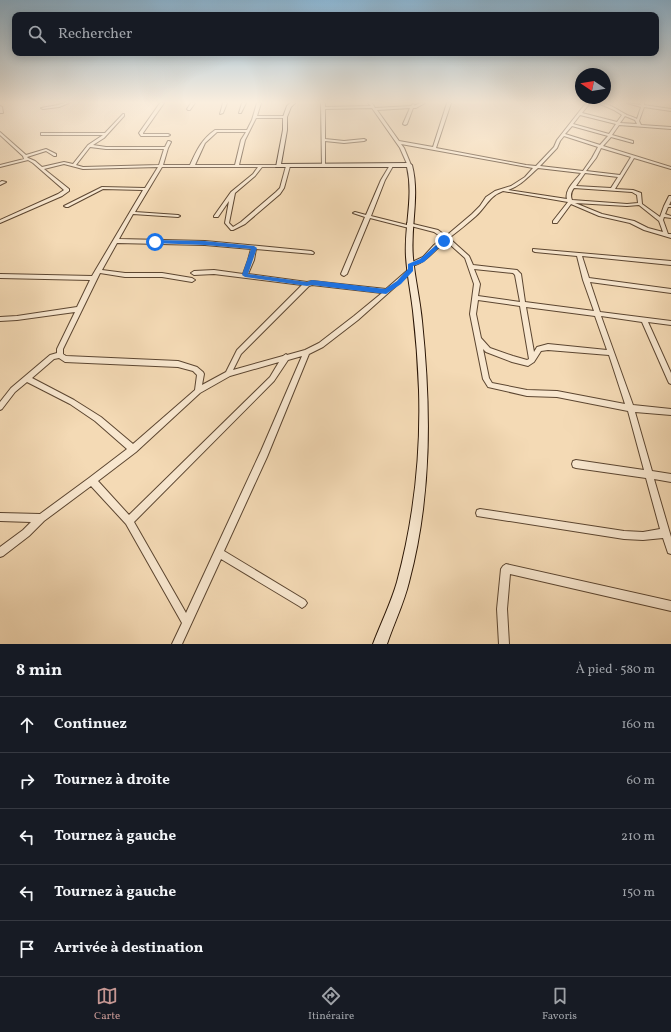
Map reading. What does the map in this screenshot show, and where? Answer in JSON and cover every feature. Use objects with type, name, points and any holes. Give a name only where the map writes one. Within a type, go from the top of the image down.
[{"type":"street","points":[[0,133],[25,158],[34,162],[67,190],[60,195],[0,222]]},
{"type":"street","points":[[141,133],[142,135],[168,135]]},
{"type":"street","points":[[192,166],[201,143],[214,133]]},
{"type":"street","points":[[237,166],[246,133]]},
{"type":"street","points":[[278,166],[284,133]]},
{"type":"street","points":[[323,166],[322,140],[324,133]]},
{"type":"street","points":[[380,644],[402,583],[414,535],[423,457],[423,403],[418,319],[410,267],[409,225],[414,189],[409,165],[398,142],[392,133]]},
{"type":"street","points":[[434,148],[439,133]]},
{"type":"street","points":[[600,133],[632,142]]},
{"type":"street","points":[[555,222],[570,202],[569,192],[594,158],[600,147],[612,133]]},
{"type":"street","points":[[42,134],[104,134]]},
{"type":"street","points":[[74,165],[89,146],[104,134]]},
{"type":"street","points":[[0,553],[26,533],[41,518],[133,449],[198,392],[228,374],[306,352],[321,345],[336,335],[378,300],[386,291],[399,282],[410,267],[422,260],[436,246],[447,239],[478,211],[488,198],[520,183],[556,147],[558,141],[564,135],[671,168]]},
{"type":"street","points":[[322,140],[344,142],[364,140]]},
{"type":"street","points":[[398,142],[537,167],[621,176]]},
{"type":"street","points":[[60,355],[60,349],[94,278],[161,166],[168,145],[106,148],[89,146]]},
{"type":"street","points":[[0,166],[46,150],[55,155]]},
{"type":"street","points":[[613,189],[633,157]]},
{"type":"street","points":[[41,168],[64,163],[83,168],[161,166],[260,167],[409,165]]},
{"type":"street","points":[[233,193],[227,223],[232,229],[243,223],[278,193],[282,188],[288,166]]},
{"type":"street","points":[[344,274],[383,180],[391,166]]},
{"type":"street","points":[[216,216],[233,193],[258,171],[260,167]]},
{"type":"street","points":[[574,187],[637,192],[639,194],[640,204]]},
{"type":"street","points":[[66,206],[102,188],[146,189]]},
{"type":"street","points":[[503,190],[570,202],[627,205],[640,204],[661,220],[669,235]]},
{"type":"street","points":[[661,220],[669,206],[671,197]]},
{"type":"street","points":[[570,202],[601,215],[632,222],[646,229],[669,235]]},
{"type":"street","points":[[132,213],[178,216]]},
{"type":"street","points":[[355,213],[436,231],[463,253],[472,267],[477,284],[473,314],[486,379],[490,385],[527,393],[557,394],[630,408],[671,412]]},
{"type":"street","points":[[663,215],[671,217]]},
{"type":"street","points":[[117,241],[205,243],[311,253]]},
{"type":"street","points":[[245,275],[254,248]]},
{"type":"street","points":[[535,250],[671,263]]},
{"type":"street","points":[[579,255],[586,280],[630,408],[648,475],[671,550]]},
{"type":"street","points":[[472,267],[515,271],[518,274],[532,360]]},
{"type":"street","points":[[99,271],[125,274],[162,275],[192,280]]},
{"type":"street","points":[[194,273],[214,272],[307,284],[312,283],[386,291]]},
{"type":"street","points":[[0,276],[94,278]]},
{"type":"street","points":[[586,280],[671,291]]},
{"type":"street","points":[[228,374],[239,352],[307,284]]},
{"type":"street","points":[[475,298],[671,323]]},
{"type":"street","points":[[0,319],[79,310]]},
{"type":"street","points":[[644,319],[671,381]]},
{"type":"street","points":[[479,340],[488,350],[528,363],[532,360],[539,349],[548,347],[611,353]]},
{"type":"street","points":[[177,644],[264,454],[306,352]]},
{"type":"street","points":[[0,407],[13,390],[52,357],[60,355]]},
{"type":"street","points":[[60,355],[65,359],[166,363],[195,369],[201,374],[198,392]]},
{"type":"street","points":[[129,521],[272,379],[286,357]]},
{"type":"street","points":[[27,378],[72,402],[98,419],[133,449]]},
{"type":"street","points":[[576,464],[671,478]]},
{"type":"street","points":[[92,481],[129,521],[187,623]]},
{"type":"street","points":[[480,514],[624,535],[643,536],[665,533]]},
{"type":"street","points":[[0,517],[41,518]]},
{"type":"street","points":[[219,554],[302,603]]},
{"type":"street","points":[[504,644],[502,609],[506,569],[671,606]]},
{"type":"route","points":[[155,242],[205,243],[254,248],[245,275],[307,284],[312,283],[386,291],[399,282],[411,270],[410,265],[425,258],[436,246],[444,241]]}]
